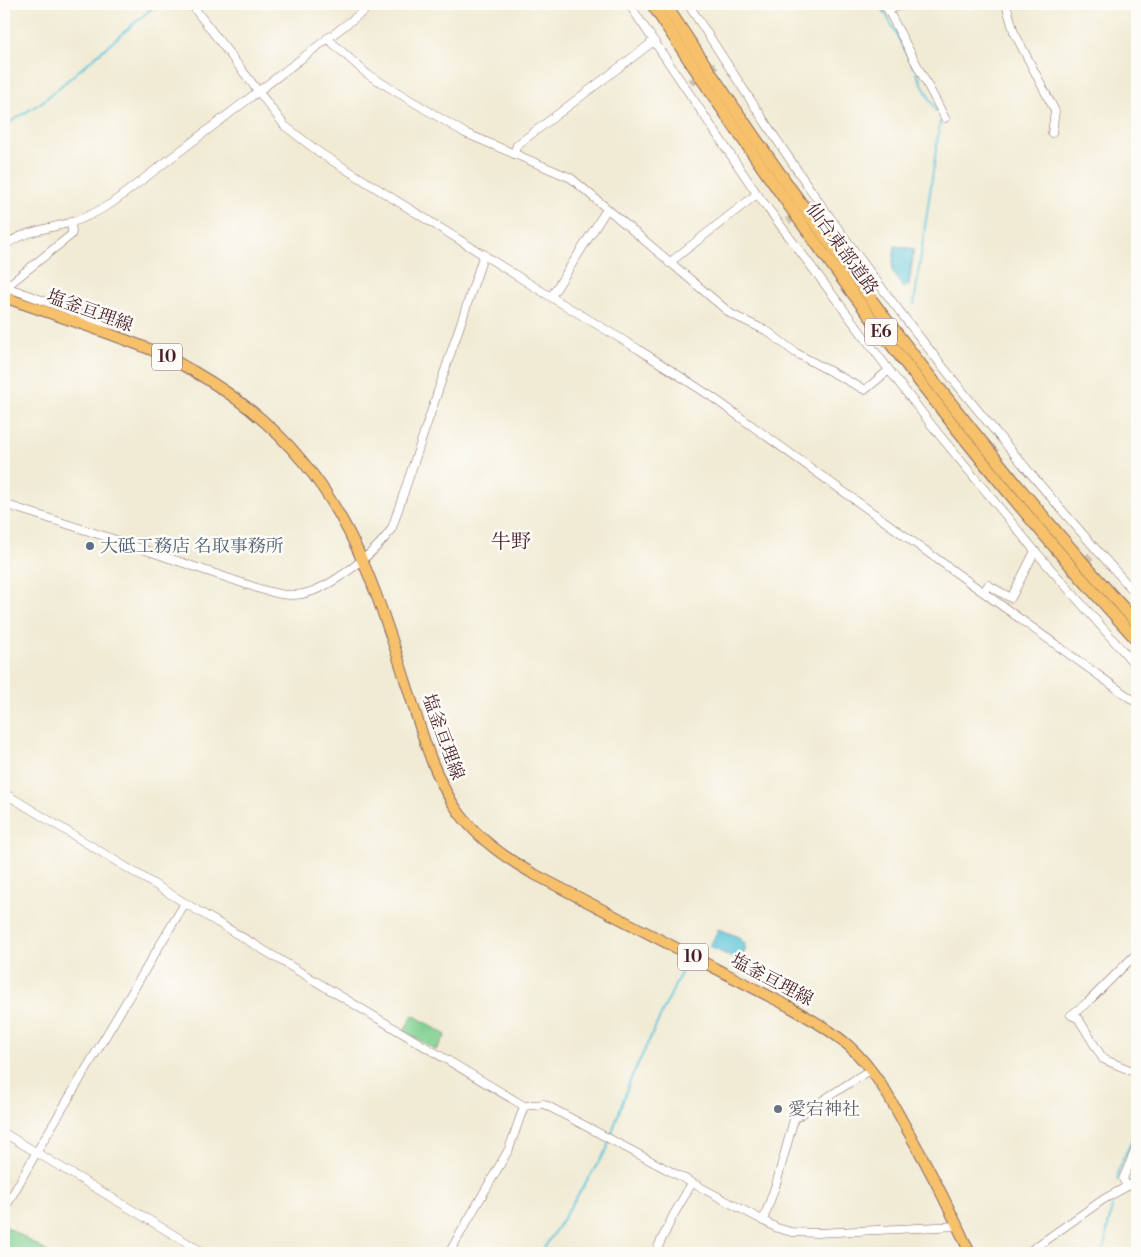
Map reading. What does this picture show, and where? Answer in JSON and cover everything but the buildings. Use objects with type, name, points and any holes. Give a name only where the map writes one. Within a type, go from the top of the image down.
[{"type":"highway","name":"仙台東部道路","points":[[652,4],[745,144],[869,316],[1003,486],[1137,640]]},
{"type":"highway","name":"仙台東部道路","points":[[665,4],[754,139],[918,363],[1011,478],[1137,623]]},
{"type":"main road","name":"塩釜亘理線","points":[[4,297],[166,356],[213,383],[242,403],[277,434],[304,463],[338,511],[362,560],[436,771],[459,813],[475,832],[492,847],[530,872],[804,1015],[829,1030],[849,1046],[871,1070],[885,1090],[923,1156],[970,1253]]},
{"type":"street","points":[[191,4],[285,126],[320,153],[638,349],[712,397],[1137,702]]},
{"type":"street","points":[[4,246],[24,234],[88,216],[112,202],[372,4]]},
{"type":"street","points":[[629,4],[654,42],[689,85],[757,194],[785,224],[889,370],[1035,551],[1137,667]]},
{"type":"street","points":[[688,4],[814,201],[1003,442],[1094,553],[1137,595]]},
{"type":"street","points":[[882,4],[888,10],[945,118]]},
{"type":"street","points":[[888,10],[906,4]]},
{"type":"street","points":[[1006,4],[1014,32],[1055,111],[1052,133]]},
{"type":"street","points":[[327,38],[366,74],[465,133],[571,178],[731,314],[767,331],[796,353],[865,390],[889,370]]},
{"type":"street","points":[[514,154],[517,145],[654,42]]},
{"type":"street","points":[[716,65],[724,58]]},
{"type":"street","points":[[669,263],[757,194]]},
{"type":"street","points":[[551,297],[607,210]]},
{"type":"street","points":[[71,222],[71,235],[6,287],[120,327]]},
{"type":"street","points":[[4,504],[104,536],[260,590],[284,595],[301,595],[317,590],[334,581],[362,560],[386,537],[396,518],[484,254]]},
{"type":"street","points":[[996,448],[1003,442]]},
{"type":"street","points":[[969,471],[977,464]]},
{"type":"street","points":[[984,592],[988,585],[1011,598],[1035,551]]},
{"type":"street","points":[[1061,580],[1068,574]]},
{"type":"street","points":[[4,793],[524,1106],[544,1104],[777,1228],[792,1232],[817,1233],[958,1226]]},
{"type":"street","points":[[4,1210],[185,903]]},
{"type":"street","points":[[1137,953],[1088,1002],[1071,1015],[1078,1018],[1103,1059],[1137,1073]]},
{"type":"street","points":[[763,1221],[777,1182],[794,1119],[871,1070]]},
{"type":"street","points":[[449,1253],[509,1149],[524,1106]]},
{"type":"street","points":[[4,1133],[204,1253]]},
{"type":"street","points":[[1127,1186],[1123,1179],[1137,1146]]},
{"type":"street","points":[[1029,1253],[1104,1199],[1137,1181]]},
{"type":"street","points":[[655,1253],[692,1183]]},
{"type":"green space","points":[[413,1015],[446,1035],[436,1050],[404,1031]]},
{"type":"green space","points":[[4,1225],[49,1253],[4,1253]]},
{"type":"water","points":[[895,246],[914,249],[909,284],[903,288],[892,270]]},
{"type":"water","points":[[718,929],[736,936],[743,942],[745,951],[740,961],[710,947]]},
{"type":"waterway","points":[[4,126],[42,102],[157,4]]},
{"type":"waterway","points":[[878,4],[886,14],[914,68]]},
{"type":"waterway","points":[[916,72],[936,111]]},
{"type":"waterway","points":[[914,304],[940,122]]},
{"type":"waterway","points":[[611,1136],[629,1083],[687,960]]},
{"type":"waterway","points":[[1117,1180],[1119,1168],[1137,1130]]},
{"type":"waterway","points":[[541,1253],[607,1149],[609,1141]]},
{"type":"waterway","points":[[1103,1253],[1112,1206]]},
{"type":"tunnel","points":[[691,83],[716,65]]},
{"type":"tunnel","points":[[788,221],[811,203]]},
{"type":"tunnel","points":[[977,464],[996,447]]},
{"type":"tunnel","points":[[1068,574],[1091,556]]},
{"type":"place","name":"大砥工務店 名取事務所","points":[[90,546]]},
{"type":"place","name":"愛宕神社","points":[[778,1109]]},
{"type":"district","name":"牛野","points":[[511,542]]}]
